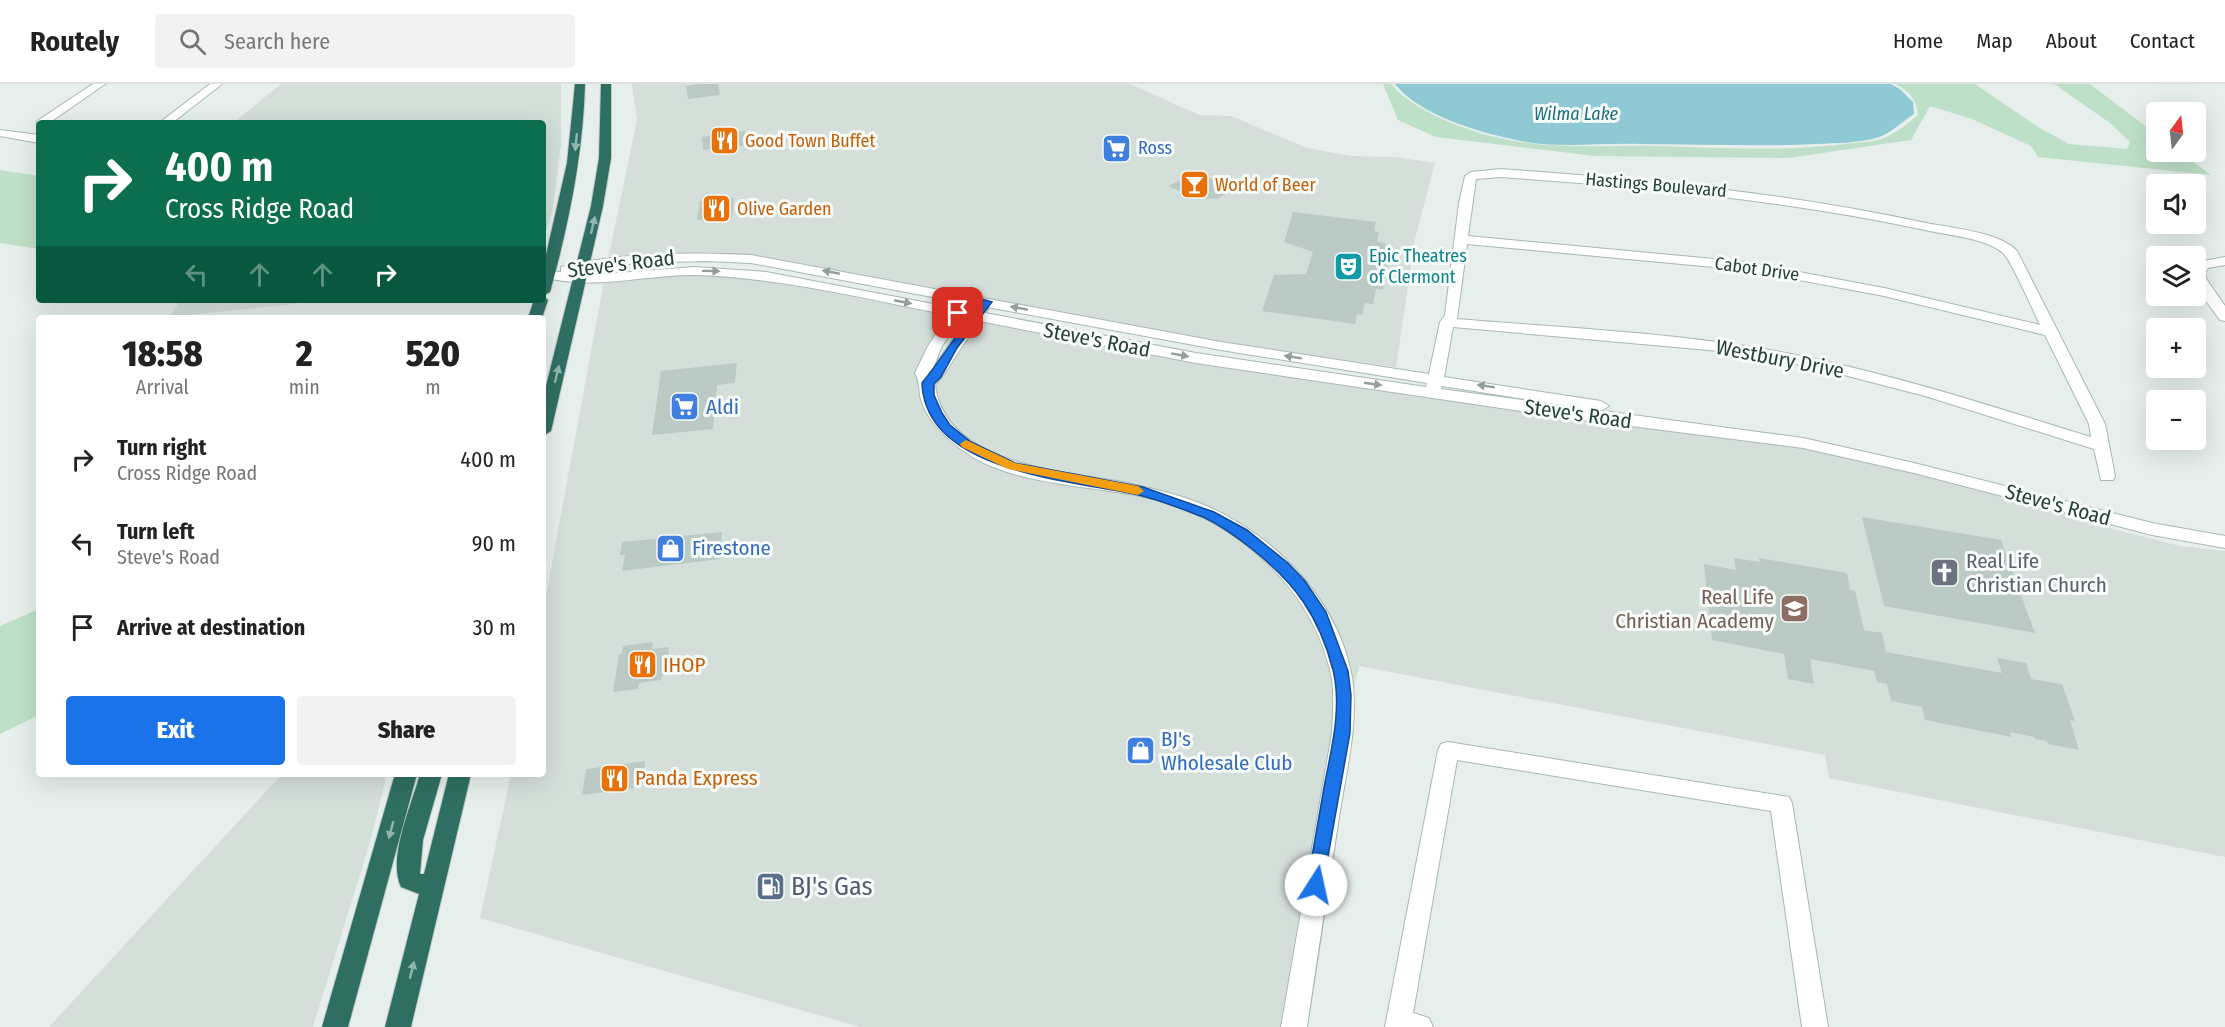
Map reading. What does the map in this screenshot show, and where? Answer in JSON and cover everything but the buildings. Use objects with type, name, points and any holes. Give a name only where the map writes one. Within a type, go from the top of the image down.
[{"type":"highway","points":[[546,281],[571,179],[577,143],[580,84]]},
{"type":"highway","points":[[595,84],[596,96],[607,118]]},
{"type":"highway","points":[[546,419],[582,272],[604,167],[607,118],[606,84]]},
{"type":"highway","points":[[335,1027],[405,777]]},
{"type":"highway","points":[[430,777],[413,842],[408,871],[409,880],[416,884],[433,884]]},
{"type":"highway","points":[[398,1027],[459,777]]},
{"type":"street","points":[[46,120],[100,84]]},
{"type":"street","points":[[169,120],[217,84]]},
{"type":"street","points":[[20,136],[36,126]]},
{"type":"street","points":[[0,134],[36,139]]},
{"type":"street","name":"Hastings Boulevard","points":[[1434,386],[1447,322],[1452,316],[1468,184],[1471,176],[1501,173],[1643,183],[1794,200],[1988,241],[2010,251],[2049,332]]},
{"type":"street","name":"Cabot Drive","points":[[1461,238],[1746,266],[1884,292],[2049,332]]},
{"type":"street","name":"Steve's Road","points":[[582,272],[696,256],[751,259],[1576,414],[1803,443],[1903,465],[2129,524],[2225,542]]},
{"type":"street","points":[[2225,261],[2203,265],[2198,273],[2200,280],[2225,316]]},
{"type":"street","name":"Steve's Road","points":[[548,274],[582,272],[742,273],[1196,358],[1434,386]]},
{"type":"street","points":[[968,298],[928,358],[923,373],[928,383],[928,395],[936,413],[946,427],[967,444],[1012,466],[1143,492],[1209,515],[1242,533],[1283,566],[1300,584],[1319,612],[1341,671],[1344,695],[1342,723],[1294,1027]]},
{"type":"street","points":[[928,383],[937,374],[952,348],[986,302]]},
{"type":"street","name":"Westbury Drive","points":[[1447,322],[1720,347],[1814,363],[1930,393],[2103,446]]},
{"type":"street","points":[[2049,332],[2097,424],[2107,476]]},
{"type":"street","points":[[1405,1025],[1448,750],[1781,803],[1815,1027]]},
{"type":"shaded area","points":[[281,84],[561,84],[561,145],[553,209],[546,231],[546,120],[237,120]]},
{"type":"shaded area","points":[[632,84],[1130,84],[1199,115],[1231,116],[1307,148],[1351,156],[1395,157],[1435,163],[1415,239],[1396,367],[1235,345],[758,256],[697,253],[608,259],[637,120]]},
{"type":"shaded area","points":[[705,274],[763,279],[950,316],[925,350],[916,374],[962,448],[1166,504],[1193,514],[1237,537],[1278,570],[1312,615],[1333,671],[1335,694],[1333,732],[1283,1027],[860,1027],[480,918],[510,777],[546,777],[546,596],[604,281]]},
{"type":"shaded area","points":[[178,303],[303,303],[189,315],[171,315]]},
{"type":"shaded area","name":"Real Life Christian Academy","points":[[978,321],[1193,363],[1725,435],[1861,459],[2053,507],[2085,522],[2180,546],[2225,551],[2225,857],[1829,778],[1825,755],[1359,666],[1352,697],[1338,637],[1326,609],[1307,582],[1289,563],[1172,494],[1016,462],[972,441],[952,424],[942,411],[935,382]]},
{"type":"shaded area","points":[[279,777],[386,777],[372,835],[313,1027],[49,1027]]},
{"type":"green space","points":[[1383,84],[1391,84],[1426,111],[1456,125],[1486,135],[1519,142],[1578,146],[1804,148],[1868,142],[1897,131],[1918,115],[1916,104],[1911,96],[1895,84],[1975,84],[2038,127],[2069,144],[2127,149],[2130,142],[2110,123],[2054,84],[2090,84],[2146,127],[2146,162],[2193,162],[2211,175],[2038,157],[2031,146],[1972,119],[1930,106],[1911,140],[1788,158],[1595,156],[1436,137],[1398,120]]},
{"type":"green space","points":[[0,170],[36,176],[36,249],[0,243]]},
{"type":"green space","points":[[36,610],[36,716],[0,734],[0,626]]},
{"type":"water","name":"Wilma Lake","points":[[1395,84],[1891,84],[1913,102],[1914,114],[1883,135],[1848,142],[1772,145],[1554,145],[1510,139],[1473,129],[1421,106],[1406,96]]},
{"type":"slow traffic","points":[[966,444],[992,459],[1012,466],[1138,491]]},
{"type":"place","name":"Good Town Buffet","points":[[724,141]]},
{"type":"place","name":"Ross","points":[[1117,148]]},
{"type":"place","name":"World of Beer","points":[[1194,185]]},
{"type":"place","name":"Olive Garden","points":[[716,209]]},
{"type":"place","name":"Epic Theatres of Clermont","points":[[1348,266]]},
{"type":"place","name":"Aldi","points":[[685,407]]},
{"type":"place","name":"Firestone","points":[[671,548]]},
{"type":"place","name":"Real Life Christian Church","points":[[1945,573]]},
{"type":"place","name":"Real Life Christian Academy","points":[[1795,609]]},
{"type":"place","name":"IHOP","points":[[642,665]]},
{"type":"place","name":"BJ's Wholesale Club","points":[[1140,751]]},
{"type":"place","name":"Panda Express","points":[[614,778]]},
{"type":"place","name":"BJ's Gas","points":[[770,886]]},
{"type":"route","points":[[958,313],[968,298],[986,302],[944,359],[937,374],[928,383],[928,395],[936,413],[946,427],[967,444],[992,459],[1012,466],[1143,492],[1169,499],[1222,521],[1264,549],[1283,566],[1300,584],[1319,612],[1341,671],[1344,695],[1342,733],[1316,885]]}]
